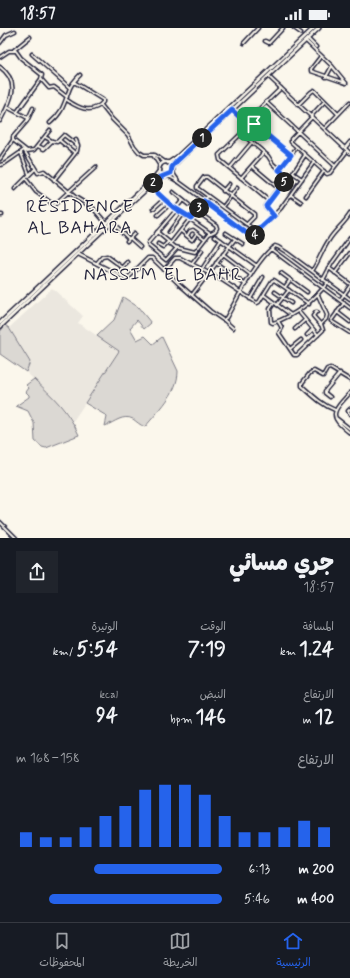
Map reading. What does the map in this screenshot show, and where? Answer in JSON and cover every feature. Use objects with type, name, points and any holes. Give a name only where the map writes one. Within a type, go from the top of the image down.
[{"type":"main road","points":[[0,323],[153,179],[160,168],[167,162],[174,159],[191,144],[314,28]]},
{"type":"main road","points":[[0,327],[150,186],[171,173],[179,160],[319,28]]},
{"type":"main road","points":[[167,162],[173,168]]},
{"type":"main road","points":[[160,168],[166,175]]},
{"type":"street","points":[[244,42],[258,28]]},
{"type":"street","points":[[265,41],[269,43],[283,28]]},
{"type":"street","points":[[294,28],[300,33]]},
{"type":"street","points":[[0,43],[6,35],[15,30]]},
{"type":"street","points":[[0,57],[7,52],[14,50],[30,37]]},
{"type":"street","points":[[307,40],[316,47]]},
{"type":"street","points":[[307,40],[346,83],[312,72],[311,70],[321,56]]},
{"type":"street","points":[[14,50],[43,76],[17,112]]},
{"type":"street","points":[[32,54],[70,88]]},
{"type":"street","points":[[326,77],[332,66]]},
{"type":"street","points":[[0,67],[10,77],[13,87],[11,99],[0,121]]},
{"type":"street","points":[[50,123],[57,117],[67,99],[70,88],[80,75]]},
{"type":"street","points":[[268,76],[350,153]]},
{"type":"street","points":[[41,79],[50,88],[54,87],[77,106],[86,109],[95,108],[101,105],[103,100],[74,82]]},
{"type":"street","points":[[254,114],[281,88]]},
{"type":"street","points":[[298,105],[312,90],[325,100],[338,114]]},
{"type":"street","points":[[325,100],[290,140],[327,174],[330,173],[348,151]]},
{"type":"street","points":[[266,102],[335,166]]},
{"type":"street","points":[[324,129],[350,102]]},
{"type":"street","points":[[101,105],[112,119],[130,136],[137,150],[144,155],[153,155],[167,162]]},
{"type":"street","points":[[7,107],[28,118]]},
{"type":"street","points":[[0,159],[13,140],[13,137],[27,121],[33,108]]},
{"type":"street","points":[[0,110],[5,111]]},
{"type":"street","points":[[232,110],[249,126]]},
{"type":"street","points":[[269,201],[220,160],[219,155],[252,124],[291,155]]},
{"type":"street","points":[[0,165],[4,164],[24,150],[34,150],[50,130]]},
{"type":"street","points":[[241,133],[264,152],[287,177],[266,205],[266,208],[274,216]]},
{"type":"street","points":[[45,137],[57,142],[60,140],[62,135],[65,135],[78,146]]},
{"type":"street","points":[[13,140],[24,150],[39,173],[43,170],[68,192],[93,208],[106,223]]},
{"type":"street","points":[[60,140],[75,153]]},
{"type":"street","points":[[54,180],[75,153],[78,146],[76,140]]},
{"type":"street","points":[[38,146],[45,149],[52,141]]},
{"type":"street","points":[[230,168],[252,142]]},
{"type":"street","points":[[345,148],[350,142]]},
{"type":"street","points":[[279,170],[297,148]]},
{"type":"street","points":[[21,152],[29,174]]},
{"type":"street","points":[[241,178],[264,152]]},
{"type":"street","points":[[153,155],[160,168]]},
{"type":"street","points":[[302,179],[293,173],[305,155]]},
{"type":"street","points":[[166,175],[179,182],[249,235],[253,235],[274,216],[314,162]]},
{"type":"street","points":[[252,166],[279,188]]},
{"type":"street","points":[[26,180],[36,192],[53,205],[96,167]]},
{"type":"street","points":[[173,168],[174,175],[179,182]]},
{"type":"street","points":[[15,189],[26,180],[29,174],[35,169]]},
{"type":"street","points":[[306,196],[324,171]]},
{"type":"street","points":[[246,224],[254,217],[254,214],[207,177],[204,177],[197,187],[208,196],[246,224],[257,232]]},
{"type":"street","points":[[223,190],[228,184]]},
{"type":"street","points":[[150,186],[176,209],[191,218],[210,233]]},
{"type":"street","points":[[223,207],[237,188]]},
{"type":"street","points":[[173,192],[189,205]]},
{"type":"street","points":[[291,195],[301,202]]},
{"type":"street","points":[[158,244],[163,247],[169,243],[208,196]]},
{"type":"street","points":[[153,209],[164,199]]},
{"type":"street","points":[[177,248],[168,260],[166,260],[148,244],[182,200]]},
{"type":"street","points":[[158,215],[170,204]]},
{"type":"street","points":[[169,232],[183,213]]},
{"type":"street","points":[[312,271],[329,240],[350,214]]},
{"type":"street","points":[[157,232],[177,248],[195,252],[210,233],[215,231],[216,226],[202,215]]},
{"type":"street","points":[[112,222],[129,239],[140,247]]},
{"type":"street","points":[[187,236],[192,230],[205,239]]},
{"type":"street","points":[[180,231],[192,240],[198,234]]},
{"type":"street","points":[[226,233],[243,244]]},
{"type":"street","points":[[129,239],[134,234]]},
{"type":"street","points":[[215,236],[257,266]]},
{"type":"street","points":[[324,280],[329,268],[350,238]]},
{"type":"street","points":[[192,295],[235,239]]},
{"type":"street","points":[[202,270],[221,240]]},
{"type":"street","points":[[224,320],[257,266],[275,246],[350,299]]},
{"type":"street","points":[[271,249],[350,308]]},
{"type":"street","points":[[192,264],[202,251]]},
{"type":"street","points":[[336,273],[350,253]]},
{"type":"street","points":[[78,254],[125,278],[151,258],[220,319],[224,320],[233,328]]},
{"type":"street","points":[[223,254],[252,275]]},
{"type":"street","points":[[96,263],[101,258],[106,256],[122,267]]},
{"type":"street","points":[[164,270],[177,258],[192,264],[258,303],[273,280],[309,304]]},
{"type":"street","points":[[117,274],[128,262]]},
{"type":"street","points":[[216,263],[246,285]]},
{"type":"street","points":[[329,268],[350,285],[340,300]]},
{"type":"street","points":[[282,273],[307,292]]},
{"type":"street","points":[[250,299],[263,278]]},
{"type":"street","points":[[285,287],[290,280]]},
{"type":"street","points":[[274,303],[270,309],[272,322],[274,323],[298,312],[309,304],[328,282]]},
{"type":"street","points":[[277,305],[289,290]]},
{"type":"street","points":[[275,292],[291,303]]},
{"type":"street","points":[[264,295],[291,315]]},
{"type":"street","points":[[318,295],[327,315],[327,318],[321,325]]},
{"type":"street","points":[[344,303],[332,321],[350,332]]},
{"type":"street","points":[[298,312],[318,335]]},
{"type":"street","points":[[278,321],[282,328],[279,333],[294,355],[297,356],[323,330],[321,325],[313,316],[317,312]]},
{"type":"street","points":[[337,312],[350,322]]},
{"type":"street","points":[[296,329],[305,320]]},
{"type":"street","points":[[306,335],[313,329]]},
{"type":"street","points":[[290,349],[301,340]]},
{"type":"street","points":[[335,410],[324,405],[302,385],[312,372],[314,371],[324,376],[327,369],[330,368],[350,380]]},
{"type":"street","points":[[330,397],[325,393],[325,391],[340,373]]},
{"type":"street","points":[[350,393],[335,410],[335,418],[338,423],[350,433]]},
{"type":"street","points":[[350,409],[348,412],[350,414]]},
{"type":"street","points":[[335,418],[350,429]]},
{"type":"street","points":[[0,522],[16,538]]},
{"type":"shaded area","points":[[52,288],[83,316],[78,323],[120,351],[73,421],[67,412],[26,372],[30,362],[9,328]]},
{"type":"shaded area","points":[[123,297],[138,307],[151,323],[144,329],[137,320],[130,328],[137,340],[145,336],[153,344],[162,337],[178,371],[175,387],[171,394],[145,427],[133,419],[126,417],[105,426],[107,417],[85,403],[119,351],[97,336],[114,320]]},
{"type":"shaded area","points":[[5,325],[9,328],[30,362],[26,372],[0,354],[0,332]]},
{"type":"shaded area","points":[[34,379],[65,411],[79,435],[46,448],[42,447],[35,441],[34,423],[28,411],[16,406],[29,397],[26,392],[29,388],[26,385]]},
{"type":"district","name":"RÉSIDENCE AL BAHARA","points":[[80,217]]},
{"type":"district","name":"NASSIM EL BAHR","points":[[163,275]]},
{"type":"route","points":[[232,110],[249,126],[254,124],[291,155],[279,170],[287,176],[287,178],[266,206],[266,208],[274,216],[254,235],[249,235],[204,201],[191,218],[173,207],[150,186],[164,175],[171,173],[173,170],[172,167],[177,161],[232,110]]}]
